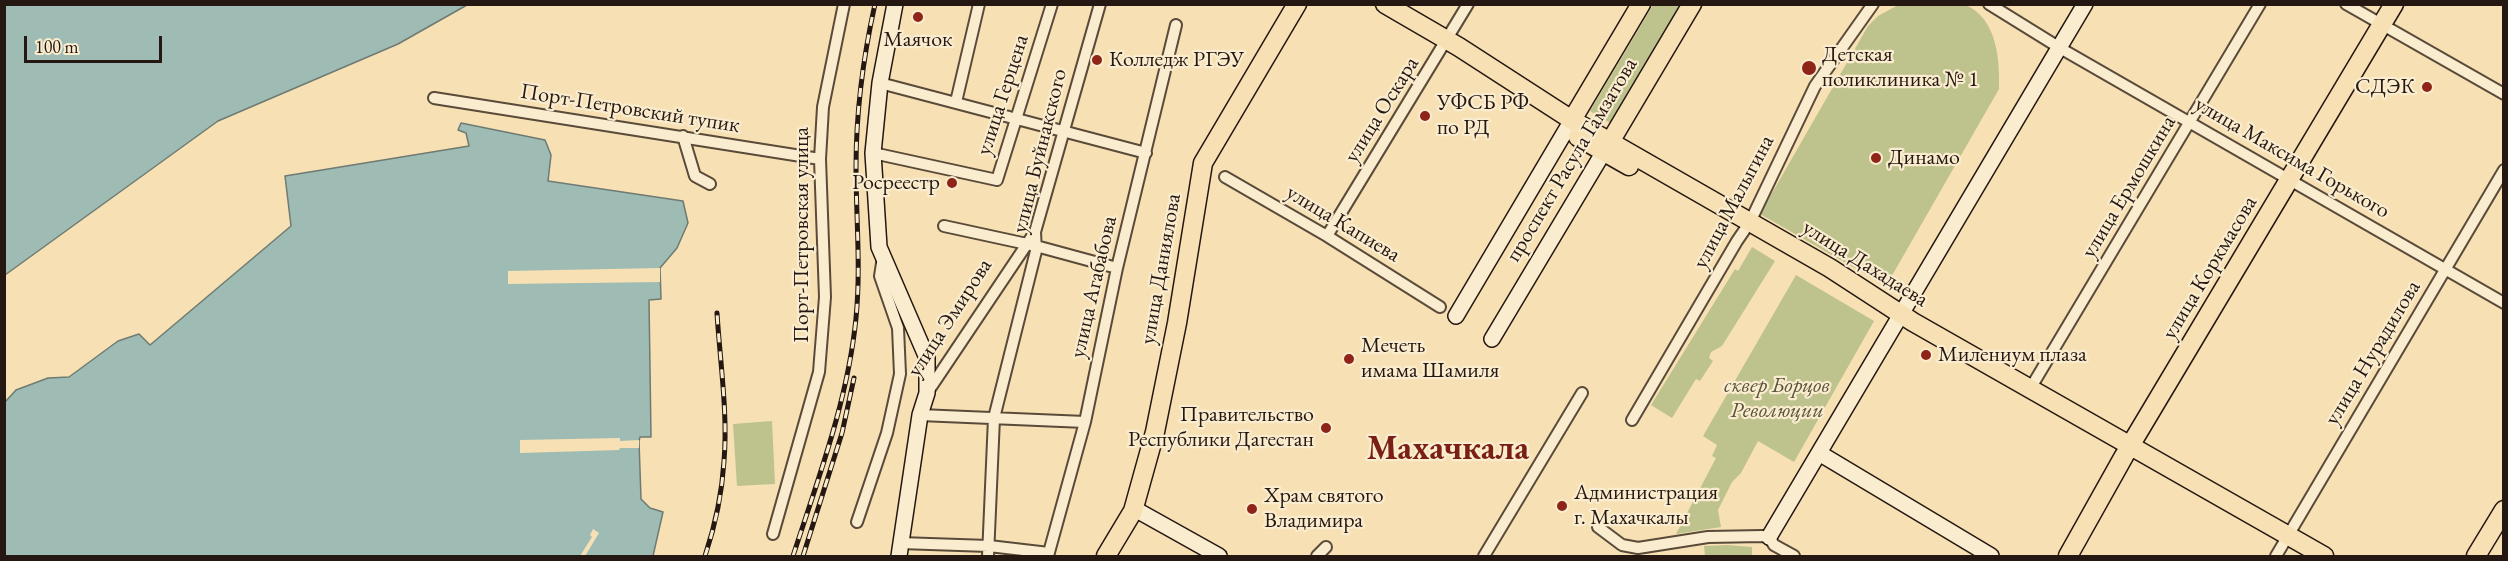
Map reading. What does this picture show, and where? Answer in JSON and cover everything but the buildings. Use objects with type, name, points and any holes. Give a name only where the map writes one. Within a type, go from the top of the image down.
[{"type":"main road","name":"улица Даниялова","points":[[1108,556],[1134,510],[1160,421],[1179,323],[1205,164],[1298,4]]},
{"type":"main road","name":"улица Дахадаева","points":[[1368,4],[1447,38]]},
{"type":"main road","name":"улица Дахадаева","points":[[1385,4],[1447,38],[1570,126],[1674,190],[1748,227],[1898,319],[2127,451]]},
{"type":"main road","name":"проспект Расула Гамзатова","points":[[1570,126],[1641,4]]},
{"type":"main road","name":"проспект Расула Гамзатова","points":[[1606,147],[1692,4]]},
{"type":"main road","name":"улица Коркмасова","points":[[2068,556],[2127,451],[2394,4]]},
{"type":"main road","name":"улица Дахадаева","points":[[1898,319],[2030,389],[2282,546],[2303,556]]},
{"type":"main road","points":[[2476,556],[2504,510]]},
{"type":"main road","points":[[2488,556],[2504,531]]},
{"type":"main road","name":"улица Дахадаева","points":[[2282,546],[2324,556]]},
{"type":"street","name":"Порт-Петровская улица","points":[[773,534],[819,372],[825,297],[820,159],[823,107],[844,4]]},
{"type":"street","points":[[895,4],[880,83],[873,153],[879,247],[927,358],[927,393]]},
{"type":"street","points":[[956,102],[979,4]]},
{"type":"street","name":"улица Герцена","points":[[873,153],[997,180],[1052,4]]},
{"type":"street","name":"улица Буйнакского","points":[[1035,232],[1100,4]]},
{"type":"street","name":"улица Малыгина","points":[[1632,420],[1737,241],[1748,227],[1815,86],[1873,4]]},
{"type":"street","name":"улица Максима Горького","points":[[1989,4],[2060,48],[2504,303]]},
{"type":"street","points":[[1768,537],[2085,4]]},
{"type":"street","name":"улица Ермошкина","points":[[2030,389],[2260,4]]},
{"type":"street","points":[[2346,4],[2504,94]]},
{"type":"street","name":"улица Оскара","points":[[1328,236],[1468,5]]},
{"type":"street","name":"улица Агабабова","points":[[1048,555],[1084,422],[1117,268],[1176,25]]},
{"type":"street","points":[[880,83],[1146,153]]},
{"type":"street","name":"Порт-Петровский тупик","points":[[434,98],[820,159]]},
{"type":"street","name":"проспект Расула Гамзатова","points":[[1456,316],[1570,126]]},
{"type":"street","points":[[683,136],[695,176],[710,184]]},
{"type":"street","name":"проспект Расула Гамзатова","points":[[1492,339],[1606,147]]},
{"type":"street","name":"улица Нурадилова","points":[[2282,546],[2504,171]]},
{"type":"street","name":"улица Капиева","points":[[1225,177],[1328,236],[1440,307]]},
{"type":"street","points":[[944,226],[1031,245],[1117,268]]},
{"type":"street","name":"улица Эмирова","points":[[898,552],[920,415],[927,393],[1031,245],[1035,232]]},
{"type":"street","name":"улица Буйнакского","points":[[989,551],[994,418],[1031,245]]},
{"type":"street","points":[[857,522],[887,433],[900,374],[898,328],[880,276],[883,257]]},
{"type":"street","points":[[1484,556],[1582,393]]},
{"type":"street","points":[[920,415],[1084,422]]},
{"type":"street","points":[[1819,453],[1991,556]]},
{"type":"street","points":[[1134,510],[1214,556]]},
{"type":"street","points":[[1134,510],[1219,556]]},
{"type":"street","points":[[1598,528],[1622,545],[1638,548],[1708,537],[1753,534],[1768,537],[1774,545],[1794,556]]},
{"type":"street","points":[[1317,556],[1326,547]]},
{"type":"street","points":[[898,552],[989,551],[1048,555]]},
{"type":"green space","name":"Динамо","points":[[1900,4],[1961,4],[1976,11],[1990,30],[1994,41],[1999,66],[1999,89],[1886,286],[1760,214],[1868,26],[1878,16]]},
{"type":"green space","points":[[1653,5],[1683,5],[1612,124],[1590,111]]},
{"type":"green space","points":[[1752,247],[1775,261],[1722,346],[1711,352],[1709,358],[1713,361],[1700,381],[1696,379],[1672,418],[1651,405],[1735,269],[1738,271]]},
{"type":"green space","name":"сквер Борцов Революции","points":[[1796,275],[1874,321],[1794,462],[1758,441],[1741,473],[1732,482],[1718,510],[1721,527],[1676,534],[1716,458],[1712,456],[1717,445],[1703,436]]},
{"type":"green space","points":[[772,421],[775,484],[737,486],[733,424]]},
{"type":"green space","points":[[1704,546],[1752,547],[1752,556],[1705,556]]},
{"type":"water","points":[[5,4],[467,5],[398,44],[218,121],[5,275]]},
{"type":"water","points":[[461,123],[545,140],[551,155],[548,181],[683,201],[688,223],[677,248],[660,268],[661,299],[649,300],[651,437],[640,437],[639,441],[641,499],[650,508],[663,512],[653,556],[5,556],[5,402],[16,390],[48,378],[69,377],[118,341],[139,334],[150,345],[291,226],[285,176],[469,146],[466,133],[458,130]]},
{"type":"pier","points":[[660,268],[660,282],[508,284],[508,271]]},
{"type":"pier","points":[[620,438],[620,441],[639,440],[639,448],[520,453],[520,440]]},
{"type":"pier","points":[[593,529],[599,533],[585,556],[580,556],[592,537],[590,535]]},
{"type":"railway","points":[[793,556],[831,439],[852,349],[858,280],[857,126],[864,65],[875,4]]},
{"type":"railway","points":[[705,556],[720,498],[725,443],[717,313]]},
{"type":"railway","points":[[803,556],[842,433],[854,378]]},
{"type":"place","name":"Маячок","points":[[918,17]]},
{"type":"place","name":"Колледж РГЭУ","points":[[1097,60]]},
{"type":"place","name":"Детская поликлиника № 1","points":[[1809,68]]},
{"type":"place","name":"СДЭК","points":[[2427,87]]},
{"type":"place","name":"УФСБ РФ по РД","points":[[1425,116]]},
{"type":"place","name":"Динамо","points":[[1876,158]]},
{"type":"place","name":"Росреестр","points":[[952,183]]},
{"type":"place","name":"Милениум плаза","points":[[1926,355]]},
{"type":"place","name":"Мечеть имама Шамиля","points":[[1349,359]]},
{"type":"place","name":"Правительство Республики Дагестан","points":[[1326,428]]},
{"type":"place","name":"Администрация г. Махачкалы","points":[[1562,506]]},
{"type":"place","name":"Храм святого Владимира","points":[[1252,509]]},
{"type":"district","name":"Махачкала","points":[[1448,450]]}]
